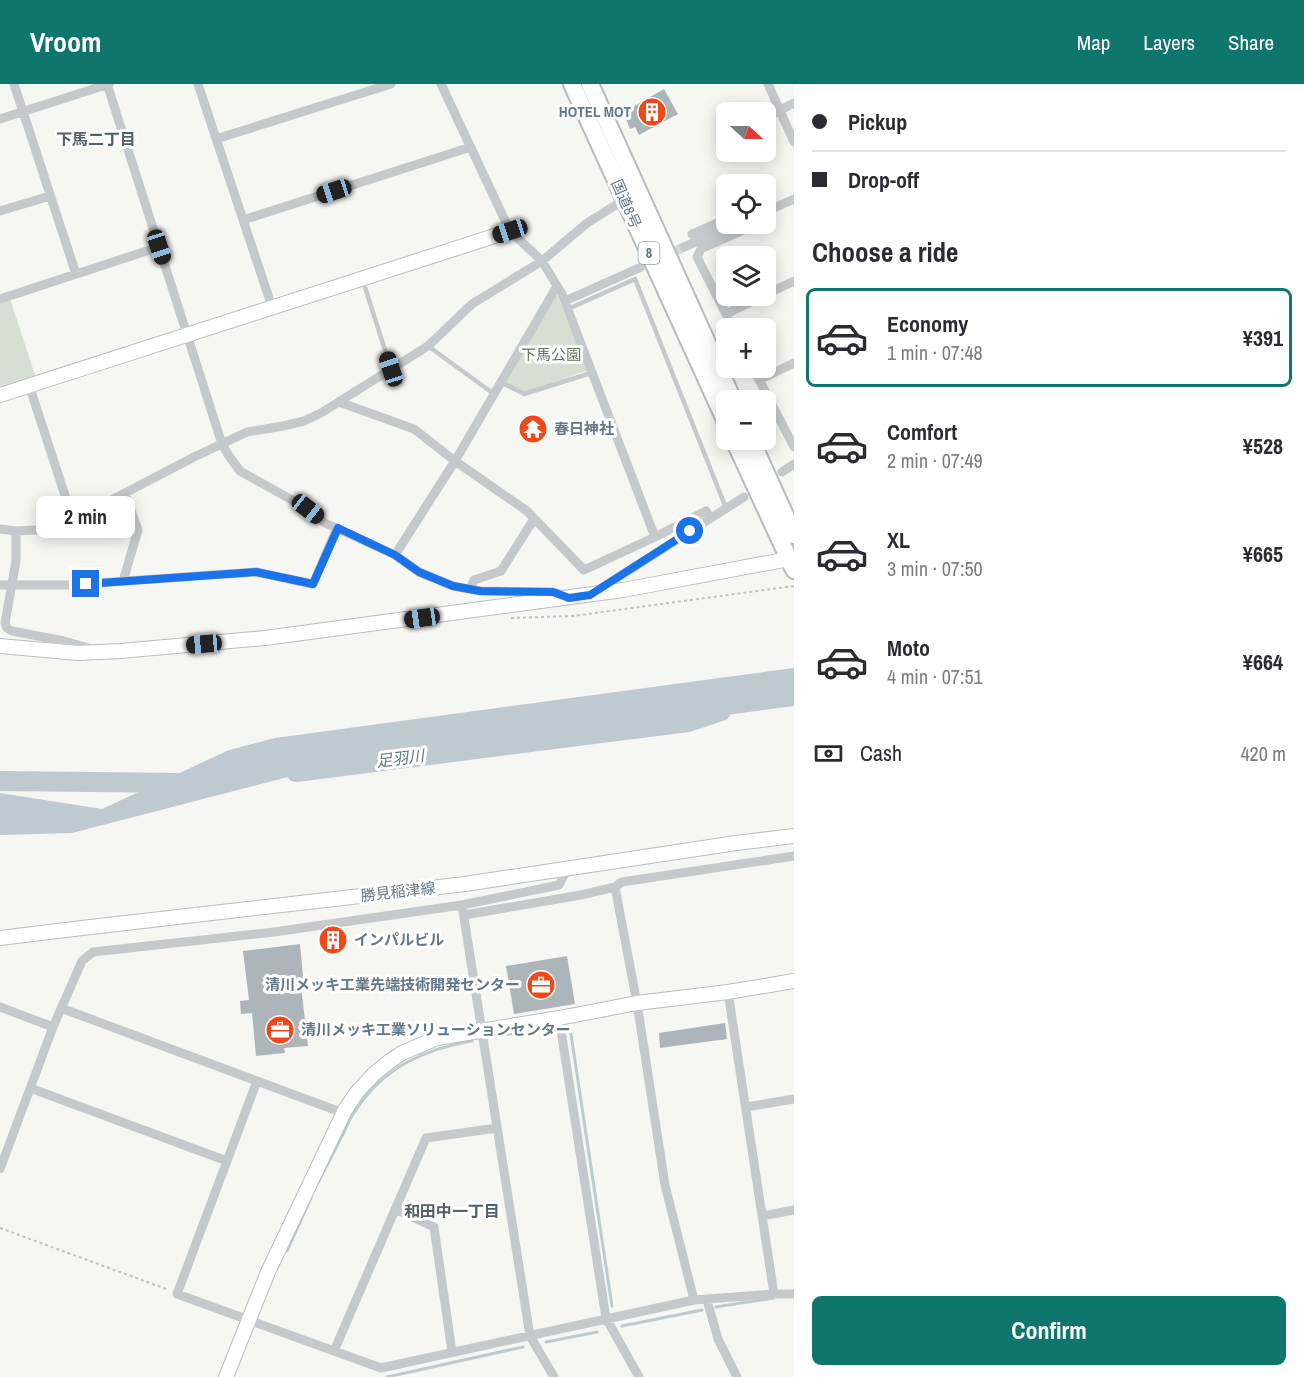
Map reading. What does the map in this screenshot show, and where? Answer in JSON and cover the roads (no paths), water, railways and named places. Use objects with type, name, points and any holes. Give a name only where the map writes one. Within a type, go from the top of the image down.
[{"type":"highway","name":"国道8号","points":[[572,84],[716,400]]},
{"type":"highway","name":"国道8号","points":[[590,84],[728,390]]},
{"type":"highway","points":[[739,450],[791,565]]},
{"type":"highway","points":[[756,450],[794,535]]},
{"type":"street","points":[[14,84],[76,274]]},
{"type":"street","points":[[0,119],[107,84],[222,444],[240,471],[308,509],[325,523],[395,555],[419,572],[453,586],[480,591],[553,592],[569,598]]},
{"type":"street","points":[[198,84],[272,307]]},
{"type":"street","points":[[216,139],[391,84]]},
{"type":"street","points":[[441,84],[510,231],[542,261],[567,305],[655,537]]},
{"type":"street","points":[[768,84],[794,142]]},
{"type":"street","points":[[776,113],[794,103]]},
{"type":"street","points":[[243,220],[471,147]]},
{"type":"street","points":[[0,211],[50,196]]},
{"type":"street","points":[[776,207],[794,199]]},
{"type":"street","points":[[0,529],[16,531],[56,529],[247,432],[283,426],[321,413],[428,346],[472,304],[542,261],[587,224],[624,200]]},
{"type":"street","points":[[692,234],[716,223]]},
{"type":"street","points":[[0,395],[510,231]]},
{"type":"street","points":[[684,247],[716,233]]},
{"type":"street","points":[[728,318],[697,257],[701,249],[735,234]]},
{"type":"street","points":[[0,299],[159,247]]},
{"type":"street","points":[[567,305],[639,268]]},
{"type":"street","points":[[776,289],[794,280]]},
{"type":"street","points":[[395,555],[456,461],[557,286]]},
{"type":"street","points":[[726,314],[742,306]]},
{"type":"street","points":[[794,363],[759,380],[794,447]]},
{"type":"street","points":[[29,386],[73,520]]},
{"type":"street","points":[[339,402],[414,429],[526,512],[584,570],[706,511],[710,518]]},
{"type":"street","points":[[782,472],[794,464]]},
{"type":"street","points":[[123,581],[138,530],[125,493]]},
{"type":"street","points":[[590,595],[744,497]]},
{"type":"street","points":[[470,589],[474,580],[501,571],[534,519]]},
{"type":"street","points":[[0,585],[67,585],[256,572],[313,584],[338,528]]},
{"type":"street","points":[[16,531],[12,586],[3,627],[100,652]]},
{"type":"street","points":[[0,646],[100,652],[265,638],[569,598],[791,565]]},
{"type":"street","name":"勝見稲津線","points":[[0,938],[465,884],[794,836]]},
{"type":"street","points":[[464,915],[581,895],[615,887],[622,882],[794,856]]},
{"type":"street","points":[[0,1169],[61,1008],[82,961],[93,952],[274,932],[462,905],[559,885],[568,868]]},
{"type":"street","points":[[615,887],[637,1003],[665,1185],[694,1300]]},
{"type":"street","points":[[462,905],[530,1336],[554,1377]]},
{"type":"street","points":[[226,1377],[268,1272],[343,1113],[357,1092],[375,1073],[402,1053],[437,1038],[637,1003],[794,981]]},
{"type":"street","points":[[728,992],[774,1294]]},
{"type":"street","points":[[0,1007],[53,1027]]},
{"type":"street","points":[[61,1008],[343,1113]]},
{"type":"street","points":[[559,1018],[606,1318],[639,1377]]},
{"type":"street","points":[[257,1081],[177,1293],[334,1351],[379,1372],[452,1352],[694,1300],[794,1294]]},
{"type":"street","points":[[30,1088],[227,1161]]},
{"type":"street","points":[[746,1107],[794,1099]]},
{"type":"street","points":[[334,1351],[426,1138],[497,1128]]},
{"type":"street","points":[[395,1209],[434,1227],[452,1352]]},
{"type":"street","points":[[762,1216],[794,1210]]},
{"type":"street","points":[[707,1299],[718,1339],[737,1377]]},
{"type":"lane","points":[[362,279],[391,369]]},
{"type":"lane","points":[[567,305],[635,279],[726,508]]},
{"type":"lane","points":[[428,346],[494,394]]},
{"type":"lane","points":[[501,382],[524,394],[592,372]]},
{"type":"waterway","name":"足羽川","points":[[296,772],[688,722],[721,711]]},
{"type":"waterway","name":"足羽川","points":[[0,781],[183,783]]},
{"type":"waterway","points":[[493,1037],[549,1027]]},
{"type":"waterway","points":[[570,1028],[612,1306]]},
{"type":"waterway","points":[[317,1184],[352,1116],[379,1083],[392,1072],[421,1055],[472,1041]]},
{"type":"waterway","points":[[287,1251],[311,1198]]},
{"type":"waterway","points":[[716,1307],[774,1298]]},
{"type":"waterway","points":[[622,1326],[702,1310]]},
{"type":"waterway","points":[[546,1342],[597,1332]]},
{"type":"waterway","points":[[387,1377],[523,1347]]},
{"type":"tunnel","points":[[639,268],[684,247]]},
{"type":"place","name":"HOTEL MOT","points":[[652,112]]},
{"type":"place","name":"春日神社","points":[[533,429]]},
{"type":"place","name":"インパルビル","points":[[333,940]]},
{"type":"place","name":"清川メッキ工業先端技術開発センター","points":[[541,985]]},
{"type":"place","name":"清川メッキ工業ソリューションセンター","points":[[280,1030]]},
{"type":"district","name":"下馬二丁目","points":[[96,139]]},
{"type":"district","name":"和田中一丁目","points":[[452,1211]]},
{"type":"park label","name":"下馬公園","points":[[551,355]]}]
